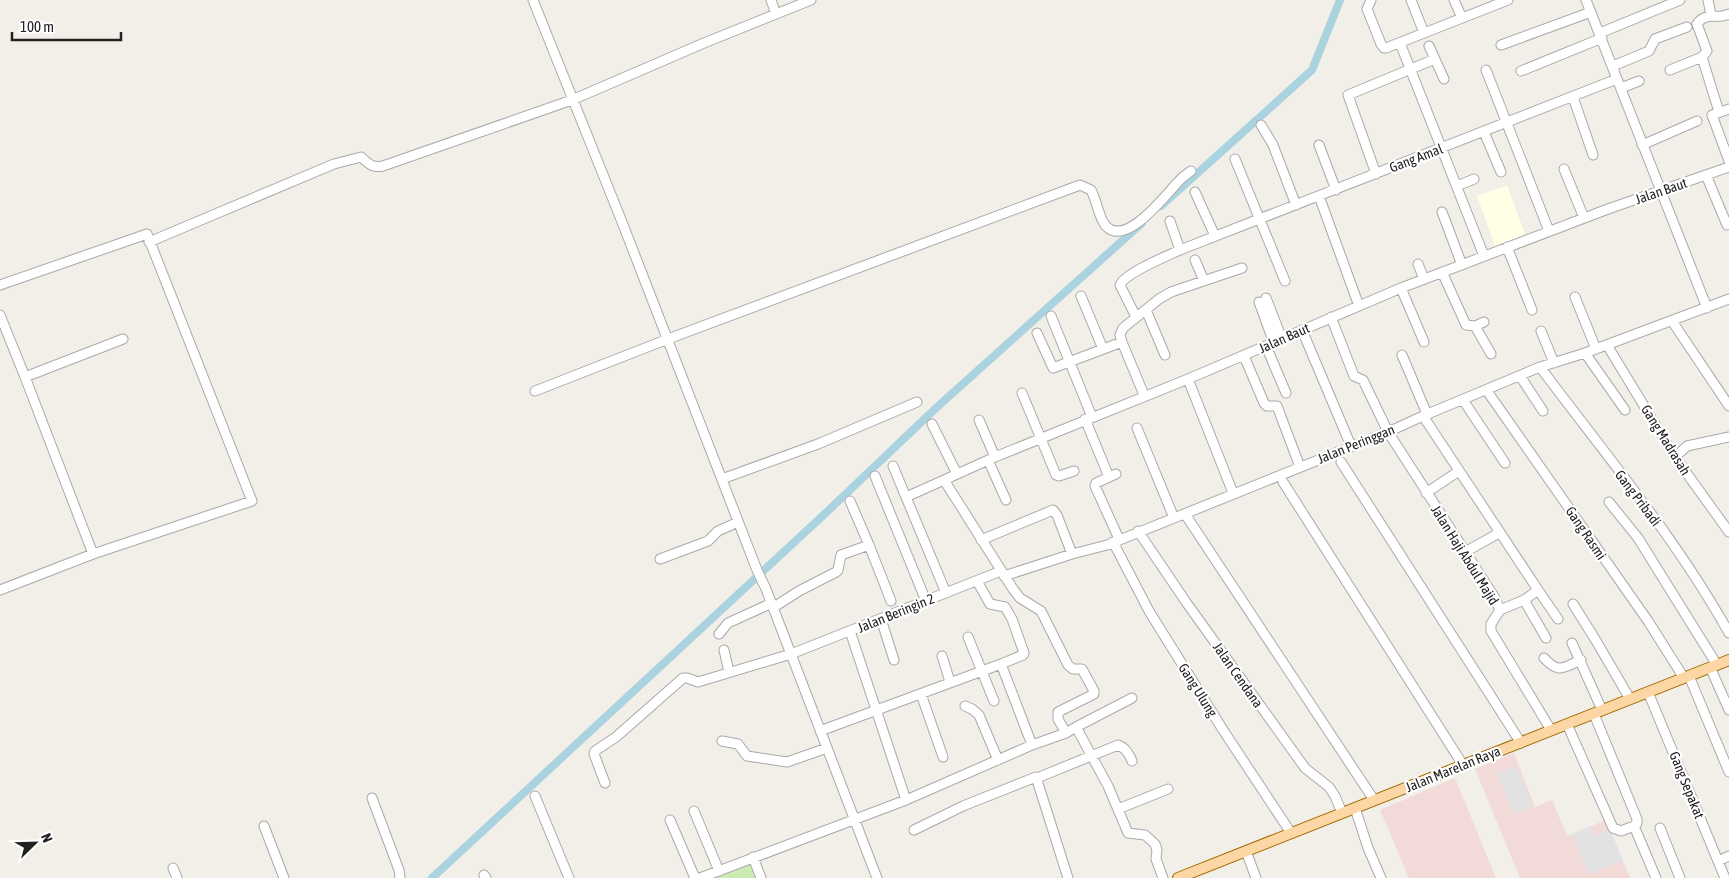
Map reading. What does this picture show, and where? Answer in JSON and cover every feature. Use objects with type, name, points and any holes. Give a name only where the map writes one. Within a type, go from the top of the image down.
[{"type":"main road","name":"Jalan Marelan Raya","points":[[1178,878],[1199,874],[1246,851],[1729,660]]},
{"type":"street","points":[[533,0],[668,339],[757,570],[773,606],[877,878]]},
{"type":"street","points":[[771,0],[776,14]]},
{"type":"street","points":[[149,242],[334,164],[361,156],[370,166],[383,166],[572,100],[704,43],[811,0]]},
{"type":"street","points":[[1371,0],[1366,9],[1382,47],[1386,48],[1462,18],[1486,4],[1508,0]]},
{"type":"street","points":[[1411,0],[1424,33]]},
{"type":"street","points":[[1454,0],[1462,18]]},
{"type":"street","points":[[1586,0],[1707,308]]},
{"type":"street","points":[[1521,71],[1680,0]]},
{"type":"street","points":[[1708,0],[1711,15]]},
{"type":"street","points":[[1501,45],[1591,12]]},
{"type":"street","points":[[1670,70],[1702,57],[1708,51],[1697,24],[1702,19],[1711,15],[1721,17],[1729,14]]},
{"type":"street","points":[[1613,66],[1650,51],[1655,39],[1688,27]]},
{"type":"street","points":[[1400,43],[1484,256]]},
{"type":"street","points":[[1429,46],[1444,79]]},
{"type":"street","points":[[1702,57],[1729,161]]},
{"type":"street","points":[[1376,174],[1348,94],[1435,59]]},
{"type":"street","points":[[1486,70],[1550,231]]},
{"type":"street","name":"Gang Amal","points":[[1136,317],[1120,285],[1134,273],[1180,250],[1573,97],[1619,84],[1639,81]]},
{"type":"street","points":[[1573,97],[1593,155]]},
{"type":"street","points":[[1716,114],[1729,109]]},
{"type":"street","points":[[1642,145],[1697,121]]},
{"type":"street","points":[[1261,125],[1272,145],[1296,205]]},
{"type":"street","points":[[1484,132],[1501,172]]},
{"type":"street","points":[[1319,145],[1336,190]]},
{"type":"street","points":[[1235,159],[1286,281]]},
{"type":"street","name":"Jalan Baut","points":[[906,497],[991,458],[1244,356],[1401,288],[1584,218],[1729,167]]},
{"type":"street","points":[[1564,170],[1584,218]]},
{"type":"street","points":[[534,391],[1080,185],[1091,190],[1105,225],[1111,231],[1121,232],[1145,217],[1180,179],[1191,171]]},
{"type":"street","points":[[1706,175],[1727,226]]},
{"type":"street","points":[[1456,186],[1474,179]]},
{"type":"street","points":[[1194,192],[1215,236]]},
{"type":"street","points":[[1318,196],[1359,306]]},
{"type":"street","points":[[1442,212],[1462,265]]},
{"type":"street","points":[[1170,221],[1180,250]]},
{"type":"street","points":[[0,285],[146,234],[252,501],[93,554],[0,590]]},
{"type":"street","points":[[1507,247],[1532,310]]},
{"type":"street","points":[[1195,260],[1204,281]]},
{"type":"street","points":[[1418,264],[1424,279]]},
{"type":"street","points":[[1144,395],[1122,342],[1120,335],[1123,328],[1159,299],[1171,292],[1242,268]]},
{"type":"street","points":[[1442,272],[1466,325],[1475,326],[1484,322]]},
{"type":"street","points":[[1401,288],[1424,342]]},
{"type":"street","points":[[1081,296],[1103,349]]},
{"type":"street","points":[[1575,297],[1596,349]]},
{"type":"street","name":"Jalan Peringgan","points":[[1002,573],[1116,541],[1388,432],[1540,367],[1585,354],[1729,299]]},
{"type":"street","points":[[1262,300],[1286,393]]},
{"type":"street","points":[[1146,310],[1165,355]]},
{"type":"street","points":[[0,315],[93,554]]},
{"type":"street","points":[[1051,316],[1070,362],[1088,418],[1112,476],[1096,483],[1095,486],[1116,541]]},
{"type":"street","name":"Jalan Haji Abdul Majid","points":[[1331,318],[1354,376],[1363,380],[1388,432],[1495,598],[1500,610],[1491,624],[1492,631],[1551,730]]},
{"type":"street","points":[[1672,321],[1729,406]]},
{"type":"street","points":[[1475,326],[1491,354]]},
{"type":"street","points":[[1302,330],[1351,446]]},
{"type":"street","points":[[1541,331],[1554,363]]},
{"type":"street","points":[[1037,333],[1054,368],[1122,342]]},
{"type":"street","points":[[25,376],[123,339]]},
{"type":"street","name":"Gang Madrasah","points":[[1607,345],[1675,457],[1729,532]]},
{"type":"street","points":[[1585,354],[1624,410]]},
{"type":"street","points":[[1402,355],[1425,415],[1499,533],[1558,619]]},
{"type":"street","points":[[1244,356],[1264,403],[1268,406],[1276,406],[1300,467]]},
{"type":"street","name":"Gang Pribadi","points":[[1540,367],[1654,518],[1699,584],[1729,633]]},
{"type":"street","points":[[1520,376],[1542,411]]},
{"type":"street","points":[[1188,379],[1233,493]]},
{"type":"street","name":"Gang Rasmi","points":[[1487,390],[1686,677],[1729,772]]},
{"type":"street","points":[[1022,394],[1056,475],[1059,476],[1074,471]]},
{"type":"street","points":[[1463,400],[1505,463]]},
{"type":"street","points":[[722,479],[818,444],[917,402]]},
{"type":"street","points":[[979,420],[1006,500]]},
{"type":"street","points":[[932,424],[957,474]]},
{"type":"street","points":[[1137,428],[1174,518]]},
{"type":"street","points":[[1675,457],[1687,446],[1729,437]]},
{"type":"street","points":[[1341,462],[1521,742]]},
{"type":"street","points":[[893,466],[946,593]]},
{"type":"street","points":[[1426,493],[1459,471]]},
{"type":"street","points":[[875,476],[926,601]]},
{"type":"street","points":[[944,480],[1002,573],[1020,598],[1042,611],[1068,665],[1073,669],[1082,669],[1094,691],[1094,694],[1089,697],[1058,712],[1058,719],[1066,733]]},
{"type":"street","points":[[1283,482],[1463,765]]},
{"type":"street","points":[[850,501],[891,601]]},
{"type":"street","points":[[1609,502],[1638,538],[1714,666],[1729,710]]},
{"type":"street","points":[[981,540],[1053,510],[1057,515],[1072,554]]},
{"type":"street","points":[[1184,514],[1374,800]]},
{"type":"street","points":[[660,559],[708,541],[718,532],[738,522]]},
{"type":"street","name":"Jalan Cendana","points":[[1138,532],[1305,768],[1326,784],[1335,796],[1342,813]]},
{"type":"street","points":[[1465,552],[1499,533]]},
{"type":"street","name":"Gang Ulung","points":[[1116,541],[1149,612],[1223,730],[1291,833]]},
{"type":"street","points":[[720,634],[728,623],[773,606],[799,590],[836,572],[841,556],[869,545]]},
{"type":"street","name":"Jalan Beringin 2","points":[[605,783],[594,754],[595,751],[616,738],[683,678],[698,682],[791,654],[977,580],[1002,573]]},
{"type":"street","points":[[820,731],[1023,655],[1024,652],[1012,619],[1005,607],[990,604],[977,580]]},
{"type":"street","points":[[1500,610],[1524,600],[1538,590]]},
{"type":"street","points":[[1524,600],[1546,638]]},
{"type":"street","points":[[1573,604],[1596,639],[1630,699]]},
{"type":"street","points":[[881,619],[894,660]]},
{"type":"street","points":[[850,631],[906,800]]},
{"type":"street","points":[[968,637],[994,700]]},
{"type":"street","points":[[1567,724],[1613,828],[1622,831],[1634,826],[1637,820],[1581,660],[1572,643]]},
{"type":"street","points":[[724,650],[729,672]]},
{"type":"street","points":[[942,656],[950,682]]},
{"type":"street","points":[[1544,658],[1552,667],[1559,668],[1581,660]]},
{"type":"street","points":[[1001,664],[1032,745]]},
{"type":"street","name":"Gang Sepakat","points":[[1648,692],[1725,878]]},
{"type":"street","points":[[921,694],[943,757]]},
{"type":"street","points":[[700,878],[906,800],[1032,745],[1066,733],[1132,698]]},
{"type":"street","points":[[965,706],[972,709],[978,715],[998,760]]},
{"type":"street","points":[[1076,727],[1108,786],[1128,833],[1145,835],[1156,844],[1156,859],[1163,878]]},
{"type":"street","points":[[722,741],[738,744],[748,756],[788,762],[827,748]]},
{"type":"street","points":[[914,830],[963,806],[1118,745],[1123,747],[1132,761]]},
{"type":"street","points":[[1037,778],[1068,878]]},
{"type":"street","points":[[1118,809],[1168,789]]},
{"type":"street","points":[[535,796],[569,878]]},
{"type":"street","points":[[372,798],[399,870],[400,878]]},
{"type":"street","points":[[1355,808],[1368,848],[1381,878]]},
{"type":"street","points":[[694,811],[719,871]]},
{"type":"street","points":[[670,820],[695,878]]},
{"type":"street","points":[[264,826],[284,878]]},
{"type":"street","points":[[1634,826],[1656,878]]},
{"type":"street","points":[[1660,828],[1680,878]]},
{"type":"street","points":[[1246,851],[1256,878]]},
{"type":"street","points":[[1718,861],[1729,856]]},
{"type":"street","points":[[753,857],[761,878]]},
{"type":"street","points":[[173,868],[177,878]]},
{"type":"shaded area","points":[[1507,185],[1525,234],[1495,246],[1477,196]]},
{"type":"shaded area","points":[[1514,753],[1535,807],[1552,800],[1567,836],[1606,820],[1630,878],[1520,878],[1475,769]]},
{"type":"shaded area","points":[[1516,765],[1533,806],[1514,814],[1497,773]]},
{"type":"shaded area","points":[[1455,778],[1496,878],[1409,878],[1380,810]]},
{"type":"shaded area","points":[[1591,826],[1596,836],[1610,830],[1623,860],[1589,875],[1572,834]]},
{"type":"green space","points":[[750,862],[756,878],[710,878]]},
{"type":"waterway","points":[[1161,206],[1312,70],[1340,0]]},
{"type":"waterway","points":[[432,878],[830,509],[936,408],[1142,223]]}]
